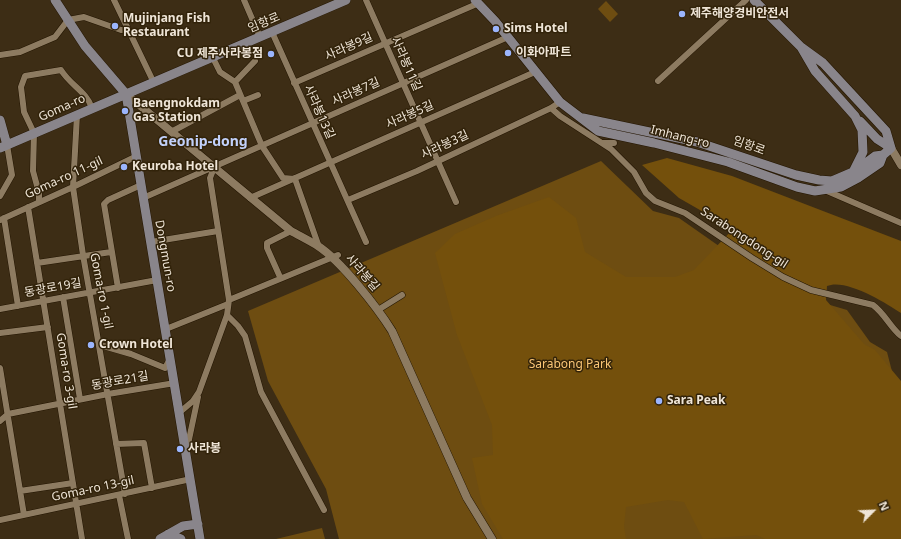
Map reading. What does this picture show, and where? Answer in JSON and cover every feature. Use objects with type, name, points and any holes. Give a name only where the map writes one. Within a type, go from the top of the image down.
[{"type":"main road","name":"임항로","points":[[126,94],[346,0]]},
{"type":"main road","points":[[754,0],[801,47],[823,63],[886,131],[891,148]]},
{"type":"main road","points":[[59,1],[68,20],[93,56],[126,94]]},
{"type":"main road","name":"임항로","points":[[477,1],[560,102],[580,117],[697,142],[796,175],[819,180],[832,181],[853,172]]},
{"type":"main road","points":[[801,47],[815,71],[855,116],[877,139],[891,148]]},
{"type":"main road","name":"Goma-ro","points":[[3,147],[126,94]]},
{"type":"main road","name":"Dongmun-ro","points":[[126,94],[187,452],[200,539]]},
{"type":"main road","points":[[853,172],[863,152],[864,144],[862,130],[855,116]]},
{"type":"main road","name":"Imhang-ro","points":[[580,117],[598,131],[654,143],[728,162],[797,187],[815,191],[841,187],[858,178],[880,163],[883,155],[891,148]]},
{"type":"main road","points":[[0,120],[3,147]]},
{"type":"main road","name":"Imhang-ro","points":[[853,172],[875,156],[883,155]]},
{"type":"main road","points":[[164,536],[183,526],[198,524]]},
{"type":"main road","points":[[164,536],[181,539]]},
{"type":"street","points":[[114,0],[127,30],[154,83]]},
{"type":"street","points":[[244,0],[260,37]]},
{"type":"street","name":"사라봉11길","points":[[366,0],[456,202]]},
{"type":"street","points":[[658,81],[746,0]]},
{"type":"street","name":"사라봉9길","points":[[294,83],[385,44],[477,1]]},
{"type":"street","points":[[0,55],[20,52],[55,37],[68,20],[84,16],[121,30],[127,30]]},
{"type":"street","name":"사라봉13길","points":[[272,32],[366,242]]},
{"type":"street","name":"사라봉7길","points":[[143,198],[214,168],[508,37]]},
{"type":"street","points":[[213,58],[220,72],[235,82],[262,146],[283,178],[295,179],[319,247]]},
{"type":"street","points":[[235,82],[255,61]]},
{"type":"street","points":[[39,202],[39,193],[34,171],[34,133],[24,112],[21,87],[26,76],[61,70],[69,82],[85,94],[92,108]]},
{"type":"street","name":"사라봉5길","points":[[250,198],[535,72]]},
{"type":"street","name":"사라봉길","points":[[126,94],[291,231],[334,256],[378,310],[392,330],[467,498],[492,539]]},
{"type":"street","points":[[171,132],[241,98],[258,95]]},
{"type":"street","name":"사라봉3길","points":[[348,200],[438,161],[551,108],[560,102]]},
{"type":"street","name":"Sarabongdong-gil","points":[[551,108],[560,116],[611,149],[634,172],[646,193],[655,201],[685,213],[727,243],[797,284],[826,295],[865,302],[873,305],[881,311],[894,331],[901,336]]},
{"type":"street","name":"Goma-ro 1-gil","points":[[77,114],[73,187],[83,255],[91,293],[116,444],[128,539]]},
{"type":"street","points":[[603,143],[614,143]]},
{"type":"street","points":[[0,196],[12,175],[3,147]]},
{"type":"street","points":[[891,148],[901,165]]},
{"type":"street","name":"Goma-ro 11-gil","points":[[2,219],[137,156]]},
{"type":"street","points":[[187,452],[191,424],[199,392],[226,315],[228,302],[210,178],[214,168]]},
{"type":"street","points":[[118,288],[104,204],[108,200],[141,185]]},
{"type":"street","points":[[827,190],[901,223]]},
{"type":"street","name":"Goma-ro 3-gil","points":[[28,207],[82,539]]},
{"type":"street","points":[[2,219],[18,306]]},
{"type":"street","points":[[151,242],[218,231]]},
{"type":"street","points":[[280,277],[267,248],[267,243],[291,231]]},
{"type":"street","points":[[37,263],[111,252]]},
{"type":"street","points":[[166,329],[280,277],[334,256]]},
{"type":"street","name":"동광로19길","points":[[0,309],[157,280]]},
{"type":"street","points":[[378,310],[402,295]]},
{"type":"street","points":[[63,297],[80,399]]},
{"type":"street","points":[[226,315],[246,336],[261,392],[324,510]]},
{"type":"street","points":[[0,333],[48,327]]},
{"type":"street","points":[[100,345],[131,354],[165,368],[171,358]]},
{"type":"street","points":[[0,368],[24,515]]},
{"type":"street","name":"동광로21길","points":[[0,421],[8,414],[80,399],[175,383]]},
{"type":"street","points":[[180,412],[193,401],[199,392]]},
{"type":"street","points":[[116,444],[144,443],[152,488]]},
{"type":"street","name":"Goma-ro 13-gil","points":[[0,520],[191,479]]},
{"type":"street","points":[[20,491],[73,483]]},
{"type":"green space","points":[[606,1],[618,14],[610,22],[598,9]]},
{"type":"green space","name":"Sarabong Park","points":[[667,158],[732,176],[901,241],[901,313],[865,292],[844,285],[835,284],[827,286],[826,300],[864,344],[875,350],[901,381],[901,539],[765,539],[756,535],[703,539],[684,502],[668,500],[626,507],[624,526],[626,539],[503,539],[482,504],[472,458],[493,455],[492,425],[457,335],[435,253],[455,234],[496,216],[549,197],[576,218],[585,252],[626,277],[675,277],[694,270],[733,229],[679,198],[642,165]]},
{"type":"green space","name":"Sarabong Park","points":[[601,161],[653,211],[679,218],[766,279],[810,299],[847,310],[870,342],[887,352],[901,406],[901,539],[339,539],[326,489],[268,381],[248,311]]},
{"type":"green space","points":[[322,528],[325,539],[276,539]]},
{"type":"place","name":"제주해양경비안전서","points":[[682,14]]},
{"type":"place","name":"Mujinjang Fish Restaurant","points":[[115,26]]},
{"type":"place","name":"Sims Hotel","points":[[496,29]]},
{"type":"place","name":"이화아파트","points":[[508,53]]},
{"type":"place","name":"CU 제주사라봉점","points":[[271,54]]},
{"type":"place","name":"Baengnokdam Gas Station","points":[[125,111]]},
{"type":"place","name":"Keuroba Hotel","points":[[124,167]]},
{"type":"place","name":"Crown Hotel","points":[[91,345]]},
{"type":"place","name":"Sara Peak","points":[[659,401]]},
{"type":"place","name":"사라봉","points":[[180,449]]},
{"type":"district","name":"Geonip-dong","points":[[203,142]]}]
